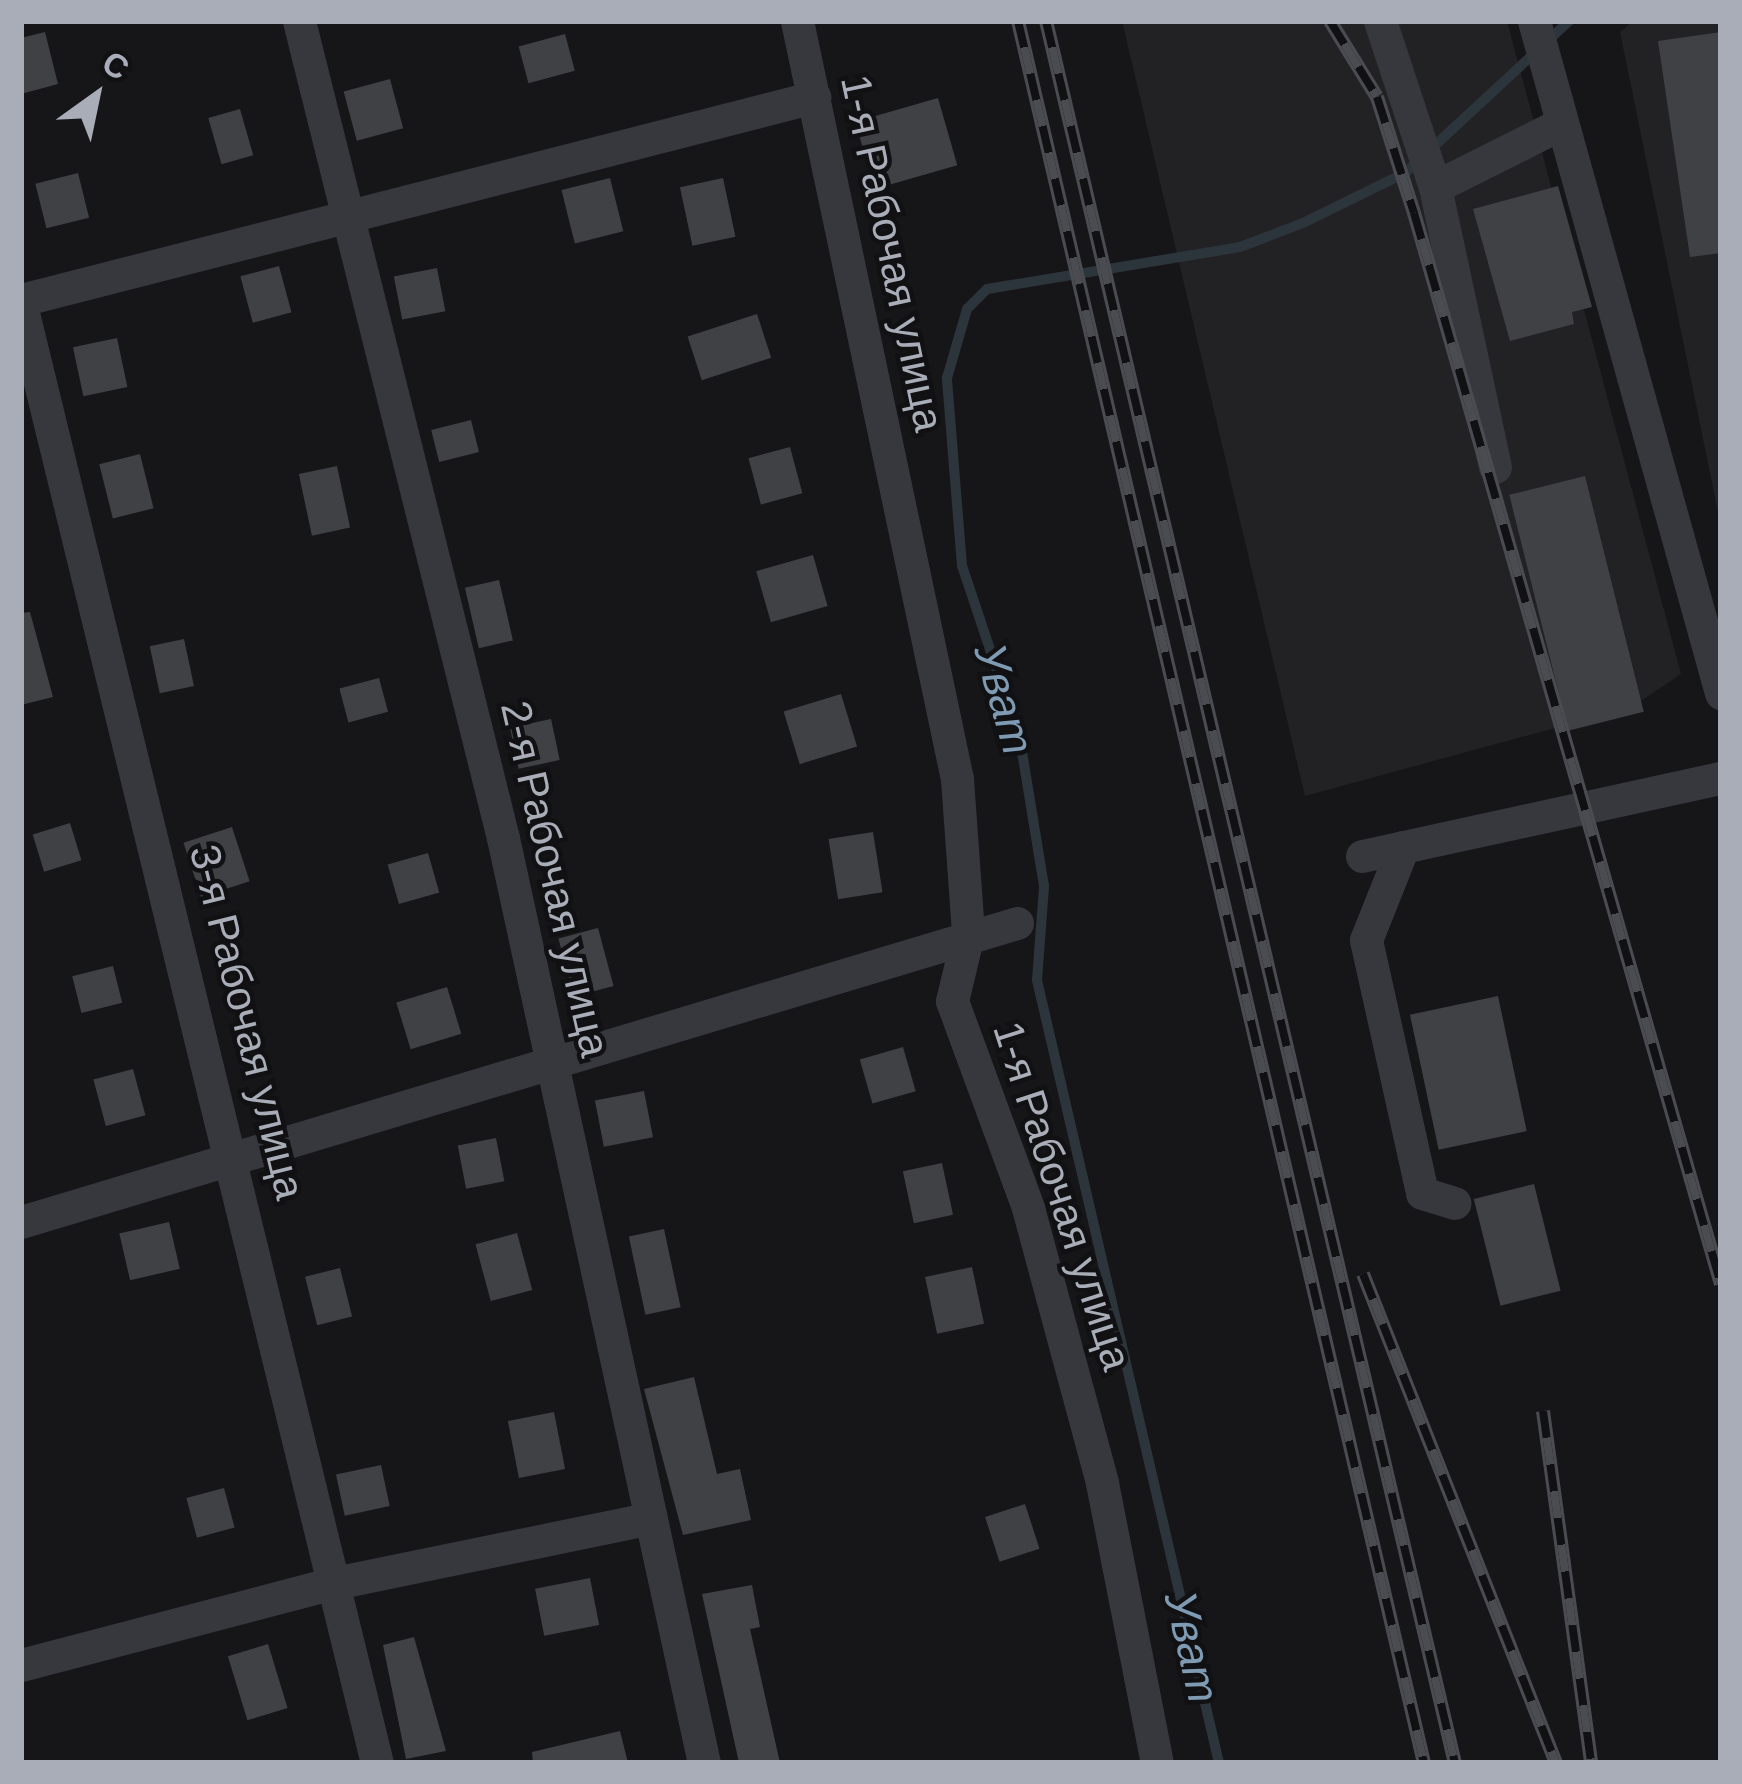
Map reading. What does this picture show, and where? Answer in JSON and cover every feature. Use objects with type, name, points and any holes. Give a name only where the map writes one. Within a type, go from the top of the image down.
[{"type":"street","name":"2-я Рабочая улица","points":[[299,21],[351,218],[551,1058],[646,1519],[704,1763]]},
{"type":"street","name":"1-я Рабочая улица","points":[[797,21],[957,779],[968,934],[952,1000],[1028,1208],[1102,1483],[1157,1763]]},
{"type":"street","points":[[1381,21],[1435,187],[1495,467]]},
{"type":"street","points":[[1534,21],[1721,694]]},
{"type":"street","points":[[21,303],[814,97]]},
{"type":"street","points":[[1435,187],[1559,112]]},
{"type":"street","name":"3-я Рабочая улица","points":[[21,303],[237,1162],[330,1583],[377,1763]]},
{"type":"street","points":[[1362,856],[1721,778]]},
{"type":"street","points":[[1403,847],[1366,940],[1422,1193],[1454,1203]]},
{"type":"street","points":[[21,1222],[237,1162],[551,1058],[1017,922]]},
{"type":"street","points":[[21,1665],[330,1583],[646,1519]]},
{"type":"shaded area","points":[[1122,21],[1507,21],[1681,674],[1632,707],[1305,796]]},
{"type":"shaded area","points":[[1633,21],[1721,21],[1721,527],[1620,32]]},
{"type":"building","points":[[45,32],[58,84],[21,94],[21,38]]},
{"type":"building","points":[[1721,32],[1721,253],[1690,257],[1658,41]]},
{"type":"building","points":[[565,34],[575,71],[528,83],[519,46]]},
{"type":"building","points":[[390,79],[403,128],[357,141],[344,91]]},
{"type":"building","points":[[938,98],[957,165],[875,189],[855,122]]},
{"type":"building","points":[[240,109],[253,155],[222,164],[208,118]]},
{"type":"building","points":[[78,173],[89,218],[46,228],[35,184]]},
{"type":"building","points":[[610,178],[623,231],[575,243],[561,190]]},
{"type":"building","points":[[723,178],[735,237],[692,246],[680,187]]},
{"type":"building","points":[[1558,186],[1592,307],[1572,312],[1574,324],[1510,341],[1473,209]]},
{"type":"building","points":[[279,266],[291,312],[253,323],[240,276]]},
{"type":"building","points":[[437,268],[445,311],[402,320],[394,276]]},
{"type":"building","points":[[757,314],[771,358],[702,380],[688,337]]},
{"type":"building","points":[[117,338],[127,387],[83,396],[73,347]]},
{"type":"building","points":[[471,420],[479,452],[439,462],[431,430]]},
{"type":"building","points":[[790,447],[802,493],[761,504],[748,458]]},
{"type":"building","points":[[140,454],[154,508],[113,518],[99,464]]},
{"type":"building","points":[[337,466],[350,528],[312,536],[299,474]]},
{"type":"building","points":[[1585,476],[1644,712],[1568,731],[1509,495]]},
{"type":"building","points":[[813,555],[828,606],[771,622],[756,571]]},
{"type":"building","points":[[499,580],[513,640],[479,648],[465,588]]},
{"type":"building","points":[[30,612],[53,697],[21,705],[21,613]]},
{"type":"building","points":[[184,639],[194,686],[160,693],[150,646]]},
{"type":"building","points":[[379,678],[388,712],[348,722],[339,689]]},
{"type":"building","points":[[841,694],[857,747],[800,764],[784,712]]},
{"type":"building","points":[[551,719],[560,760],[519,769],[510,728]]},
{"type":"building","points":[[70,823],[81,860],[44,872],[33,834]]},
{"type":"building","points":[[232,827],[250,881],[201,897],[183,843]]},
{"type":"building","points":[[873,832],[883,892],[838,899],[829,839]]},
{"type":"building","points":[[428,853],[439,892],[399,904],[388,865]]},
{"type":"building","points":[[598,928],[614,986],[574,997],[558,939]]},
{"type":"building","points":[[113,966],[122,1003],[81,1013],[72,976]]},
{"type":"building","points":[[447,987],[461,1034],[411,1049],[396,1002]]},
{"type":"building","points":[[1498,996],[1527,1131],[1439,1150],[1410,1015]]},
{"type":"building","points":[[903,1047],[916,1091],[872,1104],[860,1059]]},
{"type":"building","points":[[133,1069],[145,1115],[106,1126],[93,1080]]},
{"type":"building","points":[[644,1091],[653,1137],[604,1147],[595,1101]]},
{"type":"building","points":[[496,1138],[504,1181],[466,1189],[458,1145]]},
{"type":"building","points":[[942,1163],[953,1215],[914,1223],[903,1171]]},
{"type":"building","points":[[1534,1184],[1561,1291],[1500,1306],[1474,1199]]},
{"type":"building","points":[[169,1222],[180,1269],[130,1280],[119,1233]]},
{"type":"building","points":[[664,1229],[681,1307],[645,1315],[629,1236]]},
{"type":"building","points":[[517,1233],[532,1290],[491,1301],[475,1244]]},
{"type":"building","points":[[972,1267],[984,1324],[937,1334],[925,1277]]},
{"type":"building","points":[[340,1268],[352,1317],[317,1325],[305,1277]]},
{"type":"building","points":[[694,1377],[717,1474],[740,1469],[751,1520],[683,1535],[644,1389]]},
{"type":"building","points":[[554,1412],[565,1469],[519,1478],[508,1421]]},
{"type":"building","points":[[381,1465],[390,1506],[345,1516],[336,1475]]},
{"type":"building","points":[[224,1488],[235,1528],[197,1538],[186,1498]]},
{"type":"building","points":[[1025,1504],[1040,1549],[1000,1562],[985,1517]]},
{"type":"building","points":[[590,1578],[599,1625],[544,1636],[535,1589]]},
{"type":"building","points":[[752,1585],[760,1627],[750,1629],[780,1763],[739,1763],[702,1594]]},
{"type":"building","points":[[414,1637],[446,1751],[406,1759],[383,1645]]},
{"type":"building","points":[[268,1644],[288,1708],[247,1720],[228,1656]]},
{"type":"building","points":[[620,1731],[628,1763],[533,1763],[532,1752]]},
{"type":"waterway","name":"Уват","points":[[1219,1763],[1037,980],[1044,886],[1020,739],[962,566],[947,378],[967,309],[987,289],[1240,247],[1303,223],[1405,173],[1569,21]]},
{"type":"railway","points":[[1018,21],[1424,1763]]},
{"type":"railway","points":[[1046,21],[1455,1763]]},
{"type":"railway","points":[[1330,21],[1377,97],[1414,213],[1721,1284]]},
{"type":"railway","points":[[1363,1274],[1556,1763]]},
{"type":"railway","points":[[1543,1411],[1591,1763]]}]
